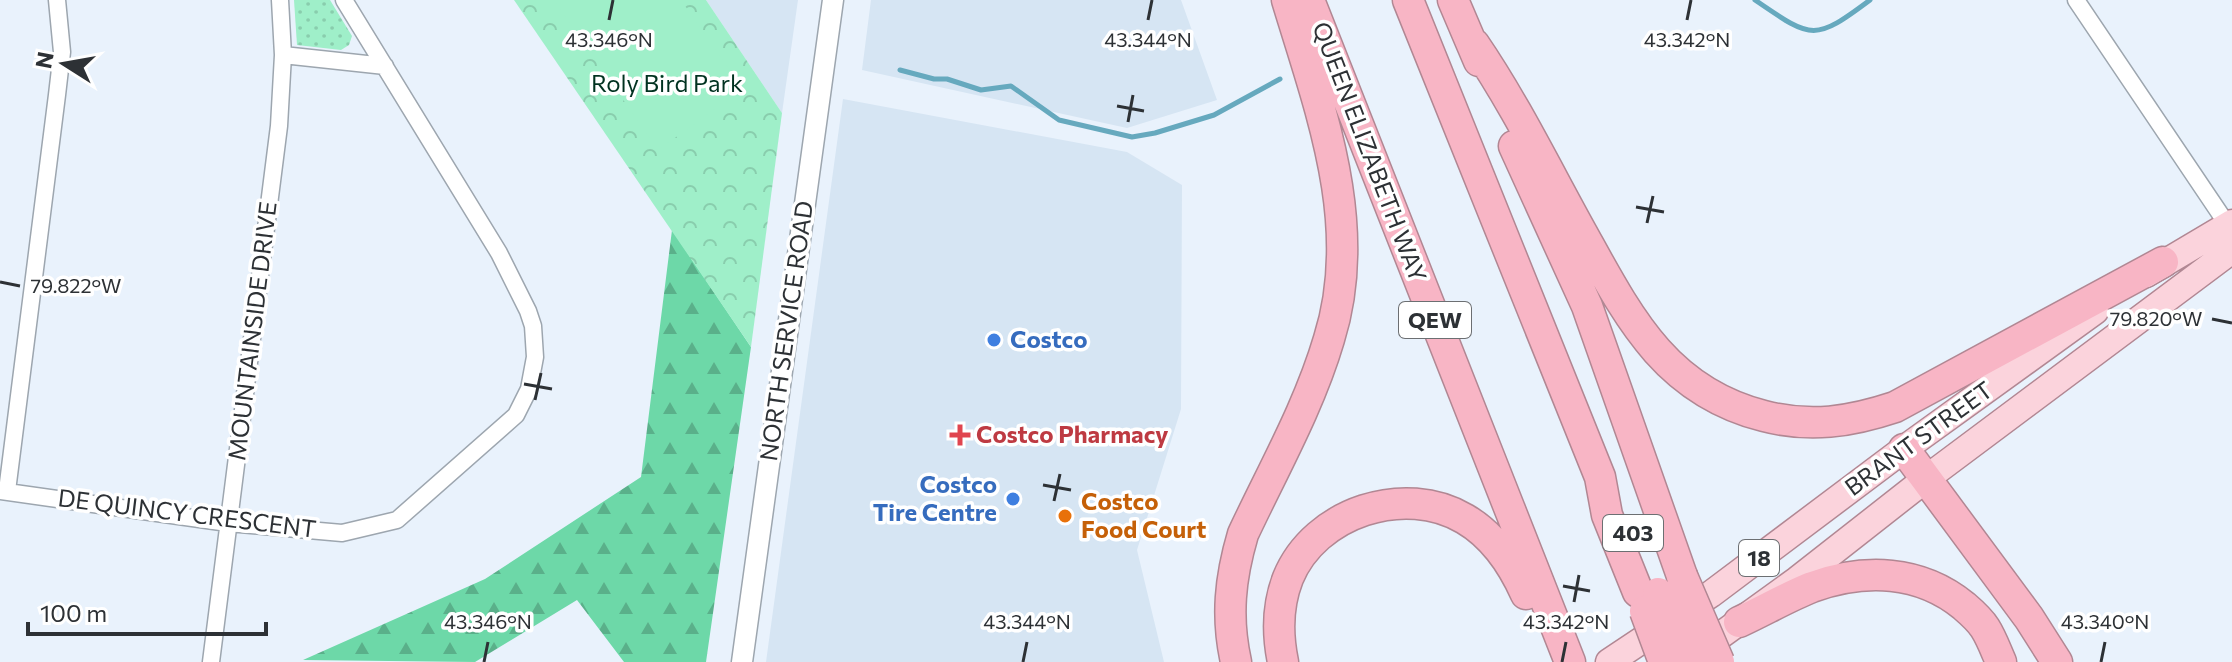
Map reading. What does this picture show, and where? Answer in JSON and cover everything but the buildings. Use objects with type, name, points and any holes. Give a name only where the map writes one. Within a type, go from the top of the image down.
[{"type":"highway","points":[[1236,662],[1229,617],[1231,578],[1237,555],[1243,534],[1314,382],[1330,336],[1340,271],[1342,227],[1333,154],[1287,0]]},
{"type":"highway","name":"QUEEN ELIZABETH WAY","points":[[1309,0],[1563,655]]},
{"type":"highway","points":[[1408,0],[1600,477],[1607,515],[1719,662]]},
{"type":"highway","points":[[1453,0],[1474,44],[1498,79],[1616,293],[1643,333],[1679,374],[1723,404],[1780,420],[1837,422],[1860,419],[1895,407],[2163,262]]},
{"type":"highway","points":[[1474,44],[1486,85],[1587,306],[1659,587],[1686,662]]},
{"type":"highway","points":[[1904,449],[2029,618],[2057,662]]},
{"type":"highway","points":[[1283,662],[1278,640],[1279,607],[1289,575],[1303,555],[1318,538],[1346,518],[1370,507],[1404,503],[1442,509],[1465,519],[1487,535],[1515,569],[1563,655]]},
{"type":"highway","points":[[1739,622],[1814,587],[1859,577],[1897,575],[1921,580],[1960,603],[1984,626],[2001,662]]},
{"type":"highway","points":[[1659,587],[1664,662]]},
{"type":"main road","name":"BRANT STREET","points":[[1609,662],[1711,594],[1904,449],[2163,262],[2231,232]]},
{"type":"main road","name":"BRANT STREET","points":[[1686,662],[1927,478],[2231,232]]},
{"type":"street","points":[[4,491],[62,52],[57,0]]},
{"type":"street","name":"MOUNTAINSIDE DRIVE","points":[[211,662],[279,126],[283,55],[280,0]]},
{"type":"street","name":"DE QUINCY CRESCENT","points":[[4,491],[228,523],[342,533],[397,520],[516,415],[529,389],[535,357],[533,326],[528,311],[499,253],[344,0]]},
{"type":"street","name":"NORTH SERVICE ROAD","points":[[742,662],[833,0]]},
{"type":"street","points":[[2076,0],[2231,232]]},
{"type":"street","points":[[283,55],[385,66]]},
{"type":"shaded area","points":[[706,0],[798,0],[782,113]]},
{"type":"shaded area","points":[[871,0],[1181,0],[1217,100],[1127,128],[862,70]]},
{"type":"shaded area","points":[[843,99],[1127,152],[1182,185],[1181,409],[1137,550],[1164,662],[766,662]]},
{"type":"green space","points":[[294,0],[330,0],[352,36],[349,45],[341,50],[297,45]]},
{"type":"green space","name":"Roly Bird Park","points":[[514,0],[706,0],[782,113],[751,347]]},
{"type":"green space","points":[[560,0],[681,0],[743,89],[658,150],[556,3]]},
{"type":"green space","points":[[672,230],[751,347],[706,662],[624,662],[577,600],[475,662],[303,660],[485,579],[641,477]]},
{"type":"waterway","points":[[1755,0],[1789,22],[1813,30],[1836,23],[1870,0]]},
{"type":"waterway","points":[[900,70],[934,79],[947,79],[981,90],[1011,86],[1059,120],[1132,137],[1214,115],[1280,79]]},
{"type":"place","name":"Costco","points":[[994,340]]},
{"type":"place","name":"Costco Pharmacy","points":[[960,435]]},
{"type":"place","name":"Costco Tire Centre","points":[[1013,499]]},
{"type":"place","name":"Costco Food Court","points":[[1065,516]]}]
